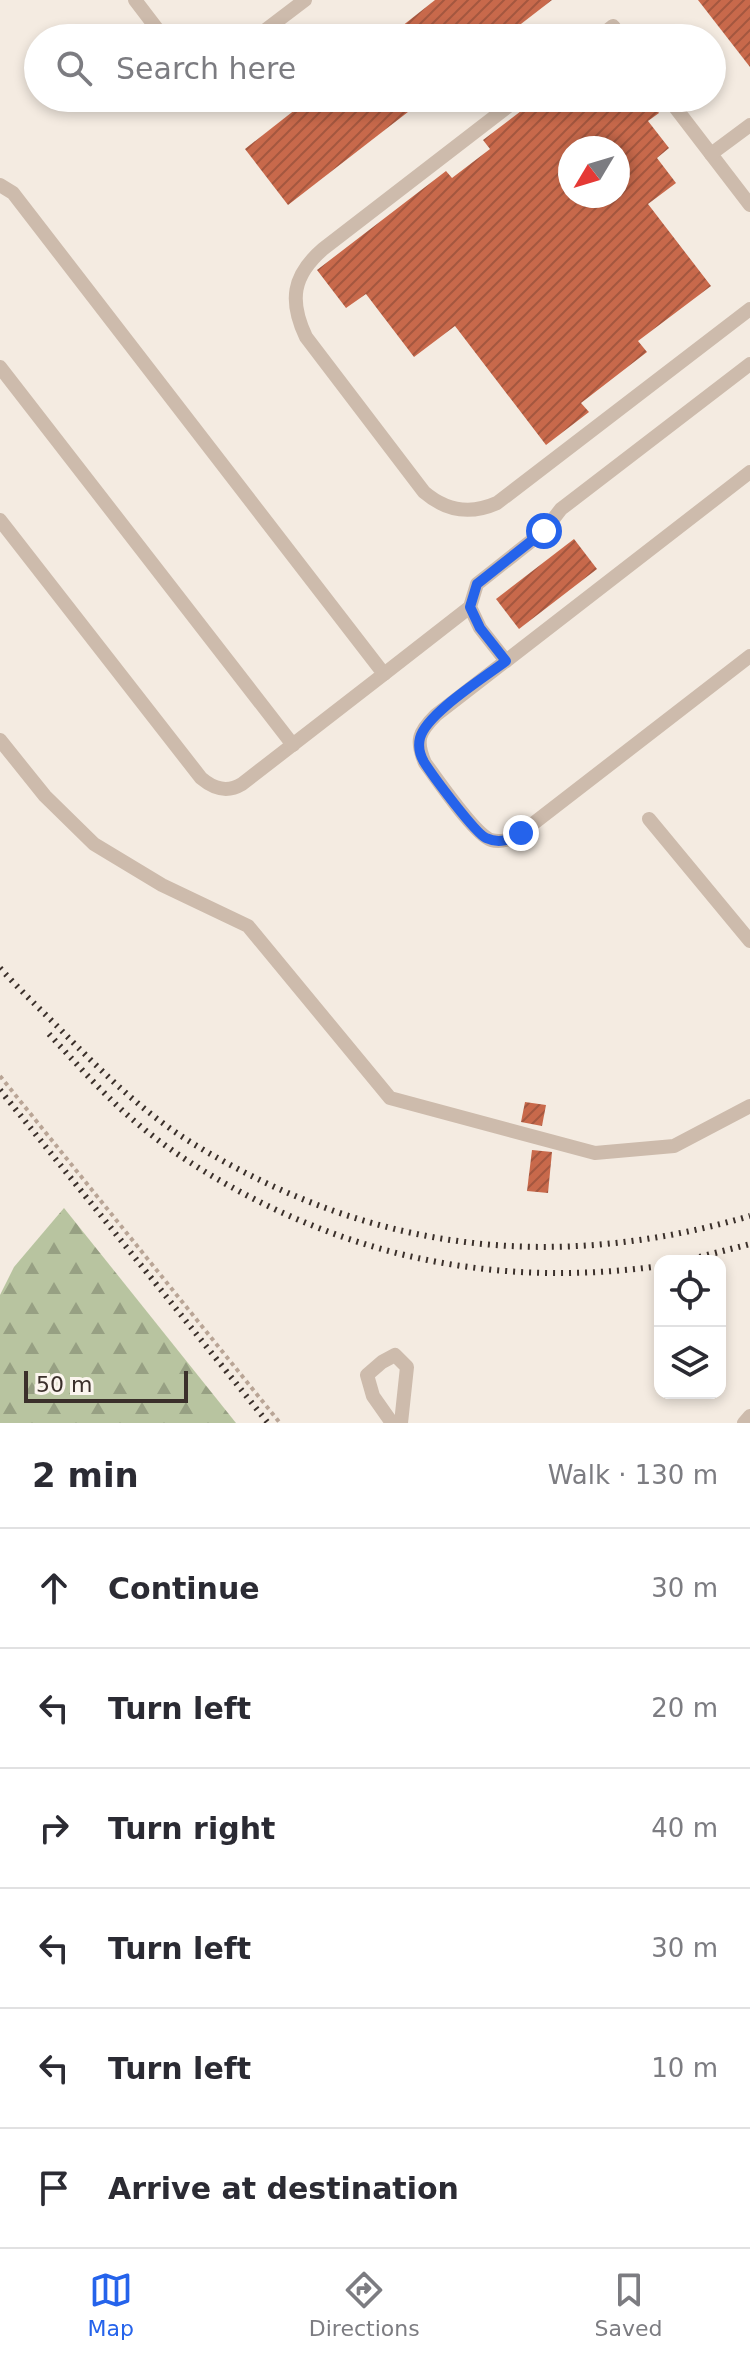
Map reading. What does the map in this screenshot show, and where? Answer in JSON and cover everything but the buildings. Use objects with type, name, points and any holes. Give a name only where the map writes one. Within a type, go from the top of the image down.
[{"type":"lane","points":[[135,0],[153,24]]},
{"type":"lane","points":[[273,24],[305,0]]},
{"type":"lane","points":[[501,112],[323,249],[304,268],[296,289],[297,313],[306,337],[424,492],[445,507],[457,510],[471,511],[497,503],[750,309]]},
{"type":"lane","points":[[679,112],[750,205]]},
{"type":"lane","points":[[711,154],[750,125]]},
{"type":"lane","points":[[0,185],[13,193],[384,674]]},
{"type":"lane","points":[[0,520],[201,778],[218,789],[236,787],[470,607],[477,584],[544,531],[561,509],[750,364]]},
{"type":"lane","points":[[0,367],[293,745]]},
{"type":"lane","points":[[750,472],[436,715],[425,726],[419,744],[425,763],[480,834],[495,841],[511,839],[750,656]]},
{"type":"lane","points":[[470,607],[480,628],[506,661]]},
{"type":"lane","points":[[0,740],[45,796],[94,844],[162,885],[248,926],[390,1098],[595,1153],[674,1146],[750,1106]]},
{"type":"lane","points":[[649,819],[750,941]]},
{"type":"lane","points":[[392,1423],[373,1396],[367,1375],[395,1355],[407,1367],[401,1423]]},
{"type":"lane","points":[[744,1423],[750,1416]]},
{"type":"path","points":[[0,1076],[280,1423]]},
{"type":"green space","points":[[64,1208],[236,1423],[0,1423],[0,1295],[14,1267]]},
{"type":"railway","points":[[0,968],[107,1076],[159,1121],[197,1146],[264,1182],[330,1210],[398,1230],[466,1242],[535,1247],[605,1244],[677,1234],[750,1216]]},
{"type":"railway","points":[[49,1034],[114,1103],[157,1139],[228,1185],[313,1226],[361,1243],[458,1266],[558,1273],[654,1267]]},
{"type":"railway","points":[[0,1090],[268,1423]]},
{"type":"railway","points":[[707,1255],[750,1244]]},
{"type":"route","points":[[521,833],[503,841],[487,839],[480,834],[425,763],[419,744],[425,726],[436,715],[506,661],[480,628],[470,607],[477,584],[544,531]]}]
